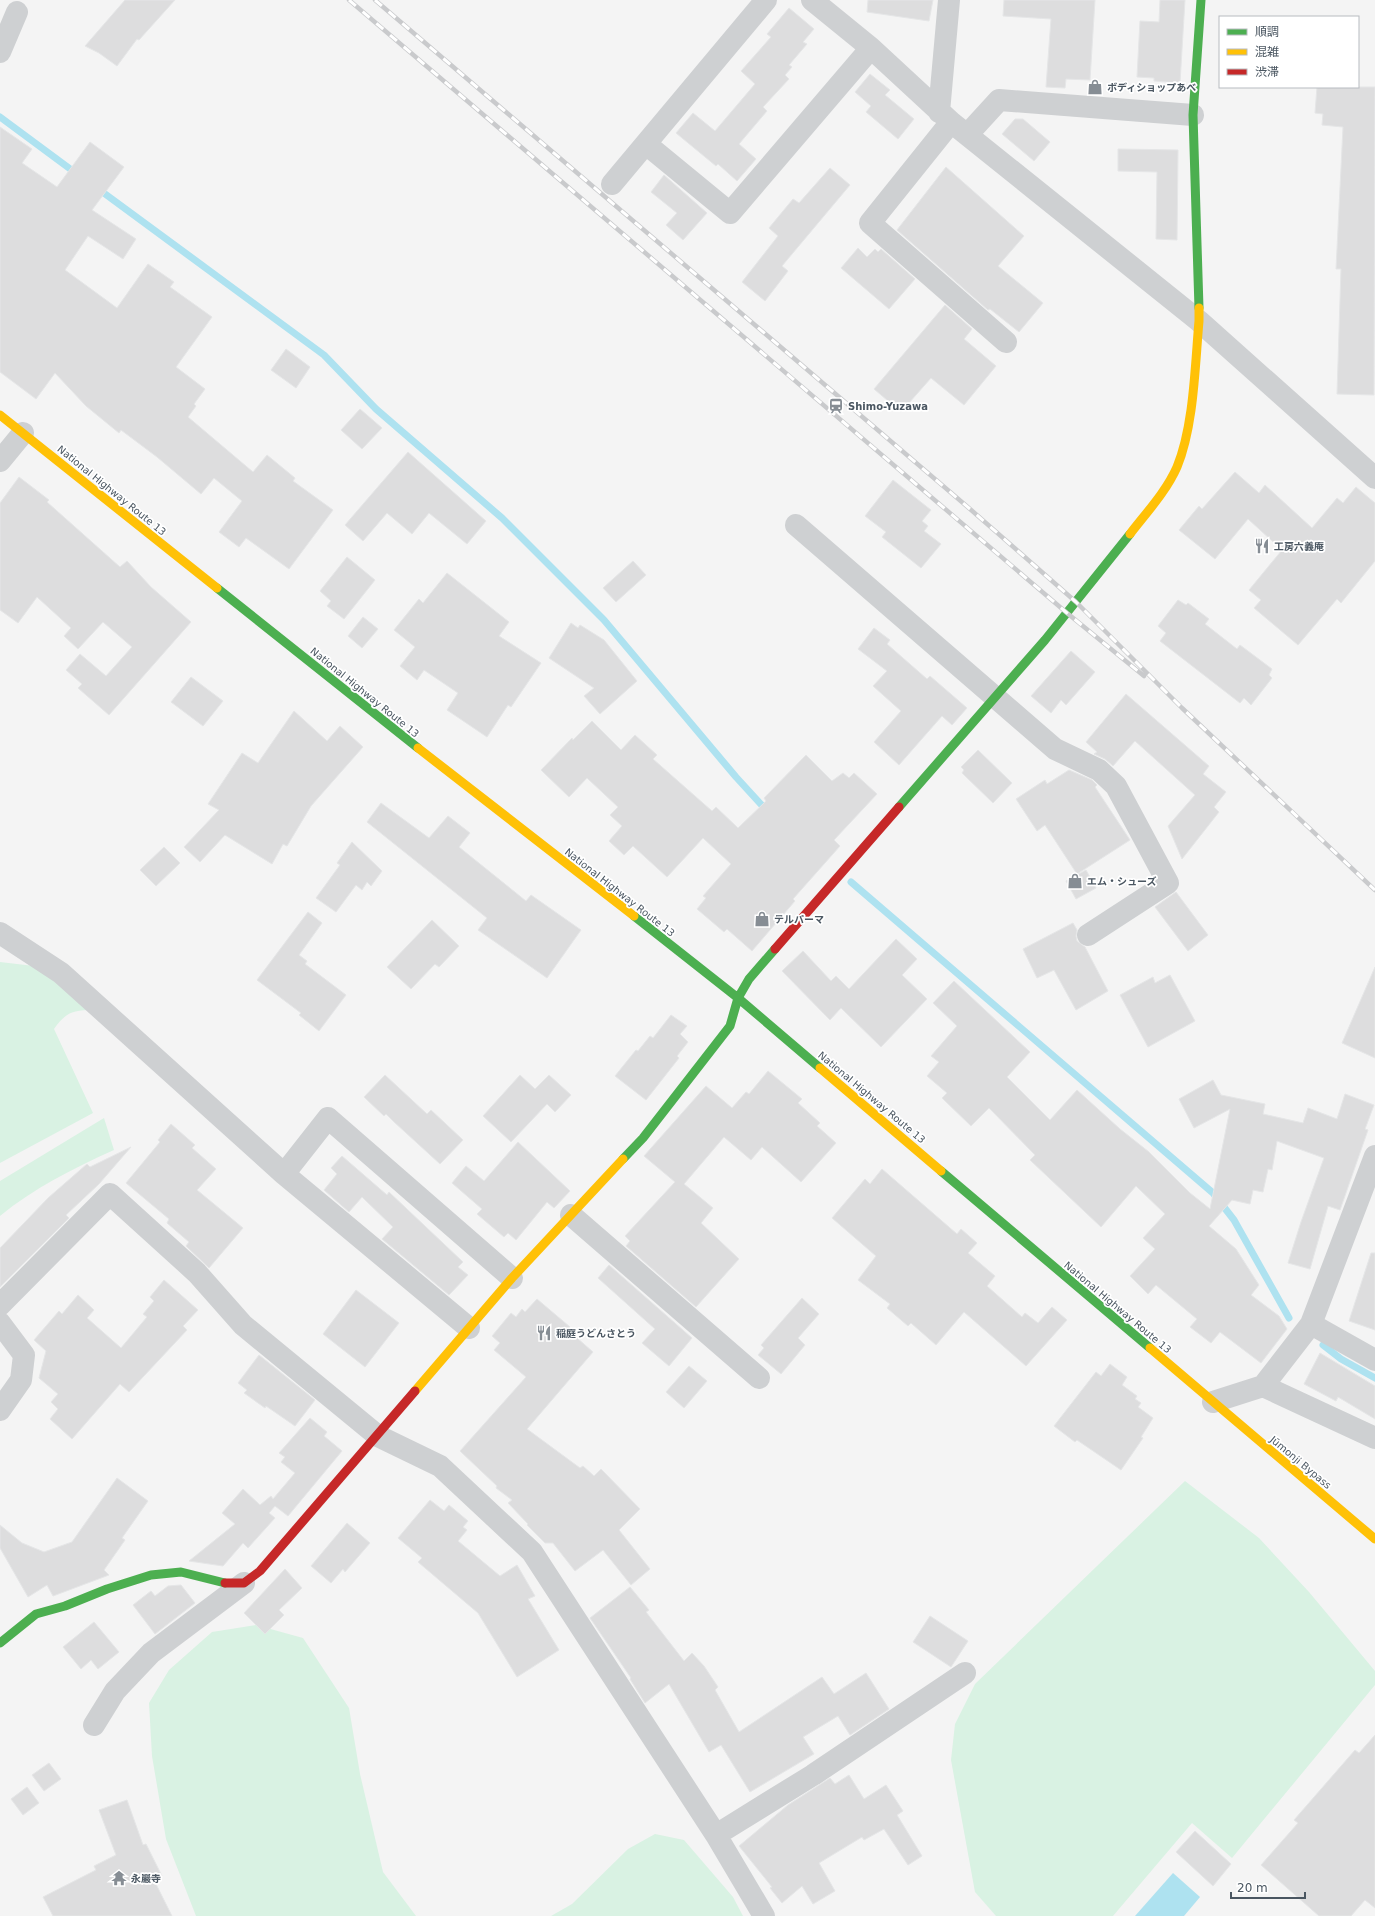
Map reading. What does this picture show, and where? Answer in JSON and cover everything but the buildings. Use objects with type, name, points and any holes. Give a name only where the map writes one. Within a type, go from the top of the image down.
[{"type":"main road","points":[[2,1637],[36,1614],[65,1606],[107,1589],[151,1575],[180,1572],[223,1583],[244,1584],[260,1571],[378,1436],[512,1278],[643,1138],[730,1026],[738,998],[749,979],[1045,640],[1157,500],[1177,467],[1188,432],[1199,321],[1193,115],[1201,0]]},
{"type":"main road","name":"National Highway Route 13","points":[[0,415],[417,747],[738,998],[1213,1402]]},
{"type":"main road","name":"Jūmonji Bypass","points":[[1213,1402],[1375,1539]]},
{"type":"street","points":[[612,184],[766,0]]},
{"type":"street","points":[[812,0],[871,48],[952,123],[1199,321],[1375,478]]},
{"type":"street","points":[[949,0],[952,123]]},
{"type":"street","points":[[0,52],[17,12]]},
{"type":"street","points":[[646,144],[730,213],[871,48]]},
{"type":"street","points":[[1006,342],[870,223],[952,123],[999,100],[1193,115]]},
{"type":"street","points":[[0,461],[23,433]]},
{"type":"street","points":[[796,525],[1055,749],[1100,770],[1116,786],[1168,882],[1088,935]]},
{"type":"street","points":[[0,933],[61,973],[284,1174],[469,1328]]},
{"type":"street","points":[[284,1174],[328,1118],[512,1278]]},
{"type":"street","points":[[1213,1402],[1263,1386],[1311,1324],[1375,1156]]},
{"type":"street","points":[[0,1305],[110,1194],[197,1273],[243,1325],[378,1436],[440,1466],[532,1552],[716,1835],[764,1916]]},
{"type":"street","points":[[571,1215],[759,1378]]},
{"type":"street","points":[[0,1323],[24,1356],[22,1380],[0,1410]]},
{"type":"street","points":[[1311,1324],[1375,1360]]},
{"type":"street","points":[[1263,1386],[1375,1438]]},
{"type":"street","points":[[94,1724],[115,1691],[151,1653],[244,1584]]},
{"type":"street","points":[[716,1835],[813,1775],[965,1673]]},
{"type":"green space","points":[[0,962],[34,966],[93,1010],[70,1013],[62,1019],[54,1029],[93,1113],[0,1163]]},
{"type":"green space","points":[[104,1118],[114,1150],[55,1179],[27,1196],[0,1216],[0,1181]]},
{"type":"green space","points":[[1185,1481],[1259,1538],[1309,1592],[1375,1671],[1375,1685],[1232,1858],[1192,1823],[1113,1916],[996,1916],[975,1892],[951,1760],[955,1724],[975,1684]]},
{"type":"green space","points":[[256,1625],[303,1638],[349,1708],[360,1774],[383,1872],[416,1916],[196,1916],[166,1839],[152,1756],[149,1703],[169,1670],[212,1632]]},
{"type":"green space","points":[[655,1834],[684,1840],[733,1897],[743,1916],[551,1916],[572,1904],[628,1849]]},
{"type":"water","points":[[1173,1873],[1200,1897],[1184,1916],[1135,1916]]},
{"type":"waterway","points":[[0,117],[77,174]]},
{"type":"waterway","points":[[97,188],[324,355],[376,409],[502,518],[604,620],[736,777],[768,812]]},
{"type":"waterway","points":[[851,882],[1213,1193],[1234,1220],[1289,1318]]},
{"type":"waterway","points":[[1323,1345],[1341,1359],[1375,1378]]},
{"type":"railway","points":[[349,0],[1067,613],[1144,676]]},
{"type":"railway","points":[[375,0],[970,509],[1076,602],[1182,708],[1375,890]]},
{"type":"traffic: fast","points":[[1199,308],[1193,115],[1201,0]]},
{"type":"traffic: fast","points":[[899,807],[1045,640],[1130,534]]},
{"type":"traffic: fast","points":[[217,588],[418,748]]},
{"type":"traffic: fast","points":[[634,916],[738,998],[820,1068]]},
{"type":"traffic: fast","points":[[623,1159],[643,1138],[730,1026],[738,998],[749,979],[775,949]]},
{"type":"traffic: fast","points":[[941,1171],[1150,1348]]},
{"type":"traffic: fast","points":[[0,1643],[36,1614],[65,1606],[107,1589],[151,1575],[181,1572],[225,1583]]},
{"type":"traffic: slow","points":[[1130,534],[1167,485],[1177,467],[1183,451],[1193,395],[1199,308]]},
{"type":"traffic: slow","points":[[0,415],[217,588]]},
{"type":"traffic: slow","points":[[418,748],[634,916]]},
{"type":"traffic: slow","points":[[820,1068],[941,1171]]},
{"type":"traffic: slow","points":[[415,1391],[512,1278],[623,1159]]},
{"type":"traffic: slow","points":[[1150,1348],[1375,1539]]},
{"type":"traffic: jam","points":[[775,949],[899,807]]},
{"type":"traffic: jam","points":[[225,1583],[244,1583],[260,1571],[415,1391]]},
{"type":"place","name":"ボディショップあべ","points":[[1095,87]]},
{"type":"place","name":"Shimo-Yuzawa","points":[[836,406]]},
{"type":"place","name":"工房六義庵","points":[[1262,546]]},
{"type":"place","name":"エム・シューズ","points":[[1075,881]]},
{"type":"place","name":"テルパーマ","points":[[762,919]]},
{"type":"place","name":"稲庭うどんさとう","points":[[544,1333]]},
{"type":"place","name":"永巖寺","points":[[119,1878]]}]
